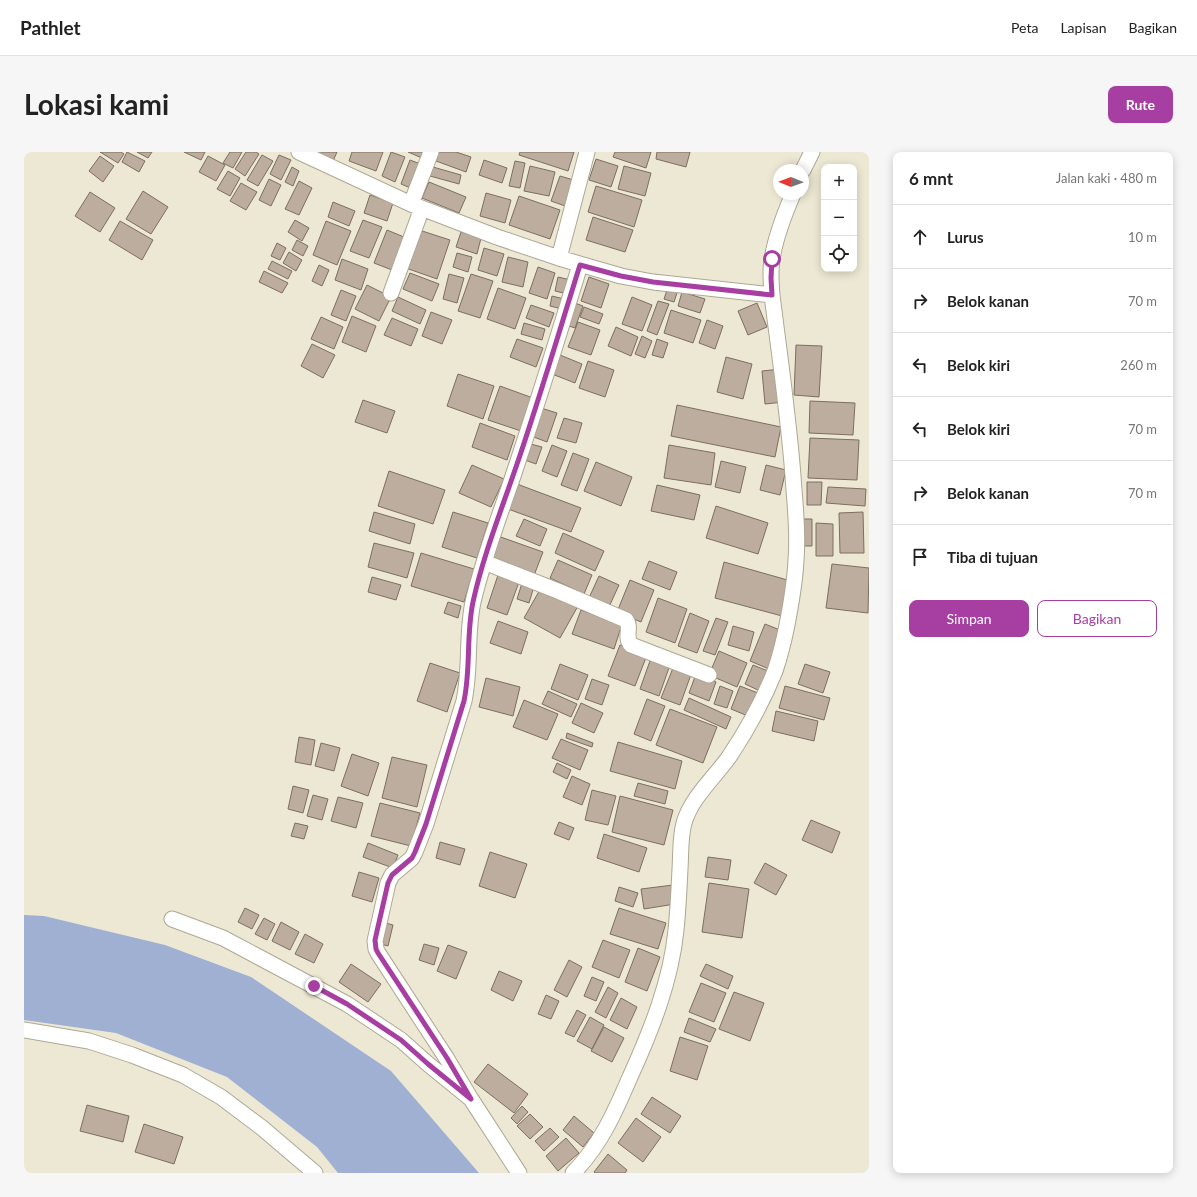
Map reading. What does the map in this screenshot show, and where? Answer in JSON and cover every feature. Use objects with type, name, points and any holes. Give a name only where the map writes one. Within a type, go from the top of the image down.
[{"type":"street","points":[[300,152],[417,206],[497,237],[580,265],[621,276],[653,282],[772,295]]},
{"type":"street","points":[[391,294],[431,152]]},
{"type":"street","points":[[559,258],[587,152]]},
{"type":"street","points":[[806,164],[812,152]]},
{"type":"street","points":[[573,1173],[594,1148],[607,1126],[639,1058],[656,1016],[672,958],[676,933],[681,844],[684,823],[693,803],[728,758],[761,702],[776,669],[785,633],[792,598],[796,561],[796,523],[788,420],[771,278],[772,259],[779,232],[791,200]]},
{"type":"street","points":[[519,1173],[471,1099],[447,1058],[378,953],[375,940],[388,883],[392,875],[412,858],[415,852],[426,824],[464,701],[467,687],[471,615],[484,562],[533,416],[580,265]]},
{"type":"street","points":[[484,562],[626,620],[629,624],[628,640],[631,645],[708,675]]},
{"type":"street","points":[[172,919],[223,938],[347,1004],[401,1040],[471,1099]]},
{"type":"street","points":[[24,1030],[89,1041],[132,1055],[184,1075],[221,1096],[261,1127],[315,1173]]},
{"type":"water","points":[[24,915],[44,916],[165,945],[251,977],[391,1071],[479,1173],[338,1173],[317,1147],[227,1077],[116,1033],[24,1020]]},
{"type":"building","points":[[100,152],[121,152],[124,154],[118,163]]},
{"type":"building","points":[[127,152],[145,161],[139,172],[122,162]]},
{"type":"building","points":[[137,152],[152,152],[148,158]]},
{"type":"building","points":[[184,152],[205,152],[201,160]]},
{"type":"building","points":[[230,152],[242,152],[233,168],[223,163]]},
{"type":"building","points":[[246,152],[256,152],[259,154],[245,176],[235,169]]},
{"type":"building","points":[[313,152],[337,152],[333,161]]},
{"type":"building","points":[[352,152],[383,152],[376,171],[349,161]]},
{"type":"building","points":[[391,152],[405,157],[395,182],[382,176]]},
{"type":"building","points":[[408,152],[425,152],[422,158]]},
{"type":"building","points":[[439,152],[456,152],[471,157],[466,172],[436,161]]},
{"type":"building","points":[[520,152],[574,152],[568,171],[519,155]]},
{"type":"building","points":[[615,152],[651,152],[646,168],[613,157]]},
{"type":"building","points":[[657,152],[690,152],[686,167],[656,159]]},
{"type":"building","points":[[262,155],[273,161],[258,186],[247,180]]},
{"type":"building","points":[[279,155],[291,160],[281,180],[270,174]]},
{"type":"building","points":[[100,156],[114,166],[103,182],[89,171]]},
{"type":"building","points":[[208,156],[225,165],[216,181],[199,172]]},
{"type":"building","points":[[596,159],[618,166],[611,187],[589,180]]},
{"type":"building","points":[[410,160],[423,165],[413,189],[401,184]]},
{"type":"building","points":[[484,160],[507,168],[502,183],[479,175]]},
{"type":"building","points":[[515,161],[525,163],[520,188],[509,186]]},
{"type":"building","points":[[530,166],[555,172],[549,196],[524,191]]},
{"type":"building","points":[[624,166],[651,173],[645,196],[618,189]]},
{"type":"building","points":[[292,167],[299,171],[293,186],[285,182]]},
{"type":"building","points":[[433,167],[461,175],[459,184],[430,176]]},
{"type":"building","points":[[228,171],[240,178],[230,196],[217,189]]},
{"type":"building","points":[[560,176],[577,181],[568,207],[551,201]]},
{"type":"building","points":[[269,179],[281,185],[271,206],[259,200]]},
{"type":"building","points":[[299,181],[312,188],[299,215],[285,209]]},
{"type":"building","points":[[429,182],[466,197],[459,213],[422,198]]},
{"type":"building","points":[[241,183],[257,192],[246,210],[230,201]]},
{"type":"building","points":[[596,186],[642,200],[634,227],[588,212]]},
{"type":"building","points":[[143,191],[168,207],[151,234],[126,219]]},
{"type":"building","points":[[90,192],[115,208],[100,232],[75,216]]},
{"type":"building","points":[[486,193],[511,200],[505,223],[480,216]]},
{"type":"building","points":[[370,195],[393,203],[387,221],[364,213]]},
{"type":"building","points":[[519,196],[560,210],[550,239],[509,225]]},
{"type":"building","points":[[333,202],[355,211],[349,226],[328,217]]},
{"type":"building","points":[[593,217],[633,230],[625,252],[586,240]]},
{"type":"building","points":[[295,220],[309,228],[302,241],[288,232]]},
{"type":"building","points":[[363,220],[382,227],[369,258],[350,251]]},
{"type":"building","points":[[120,221],[153,240],[142,260],[109,240]]},
{"type":"building","points":[[326,221],[351,231],[337,265],[313,255]]},
{"type":"building","points":[[416,229],[450,240],[437,279],[403,267]]},
{"type":"building","points":[[387,230],[404,237],[392,270],[374,263]]},
{"type":"building","points":[[461,232],[481,238],[477,254],[456,247]]},
{"type":"building","points":[[297,240],[308,246],[303,256],[292,250]]},
{"type":"building","points":[[277,243],[286,248],[280,260],[271,256]]},
{"type":"building","points":[[484,248],[504,254],[497,276],[478,270]]},
{"type":"building","points":[[289,252],[302,260],[296,271],[283,263]]},
{"type":"building","points":[[457,253],[472,257],[468,272],[453,267]]},
{"type":"building","points":[[508,257],[528,262],[523,287],[502,282]]},
{"type":"building","points":[[342,259],[368,269],[361,290],[335,280]]},
{"type":"building","points":[[272,261],[292,271],[288,279],[268,269]]},
{"type":"building","points":[[319,265],[329,270],[322,286],[312,281]]},
{"type":"building","points":[[538,267],[555,273],[547,299],[529,293]]},
{"type":"building","points":[[264,271],[288,283],[282,293],[259,282]]},
{"type":"building","points":[[410,273],[439,284],[432,301],[403,289]]},
{"type":"building","points":[[449,274],[464,278],[457,303],[443,299]]},
{"type":"building","points":[[471,274],[493,281],[480,318],[458,311]]},
{"type":"building","points":[[558,277],[571,280],[568,294],[555,291]]},
{"type":"building","points":[[589,277],[609,284],[601,308],[581,301]]},
{"type":"building","points":[[367,285],[391,297],[379,321],[355,309]]},
{"type":"building","points":[[668,287],[678,290],[674,302],[664,299]]},
{"type":"building","points":[[498,288],[526,298],[515,329],[487,319]]},
{"type":"building","points":[[341,290],[356,296],[346,321],[331,315]]},
{"type":"building","points":[[682,292],[705,299],[700,313],[678,306]]},
{"type":"building","points":[[552,296],[564,299],[562,309],[550,306]]},
{"type":"building","points":[[398,297],[426,310],[420,324],[392,311]]},
{"type":"building","points":[[632,297],[652,305],[642,331],[622,324]]},
{"type":"building","points":[[658,301],[669,304],[657,335],[647,331]]},
{"type":"building","points":[[572,302],[583,306],[575,328],[563,324]]},
{"type":"building","points":[[757,303],[767,327],[748,335],[738,311]]},
{"type":"building","points":[[531,305],[554,313],[549,327],[526,318]]},
{"type":"building","points":[[584,307],[603,314],[599,324],[580,317]]},
{"type":"building","points":[[671,310],[701,320],[693,343],[664,333]]},
{"type":"building","points":[[431,312],[452,320],[442,344],[422,336]]},
{"type":"building","points":[[352,316],[376,326],[366,352],[342,342]]},
{"type":"building","points":[[321,317],[343,327],[334,349],[311,339]]},
{"type":"building","points":[[392,318],[418,329],[411,346],[384,335]]},
{"type":"building","points":[[707,320],[723,326],[715,349],[699,343]]},
{"type":"building","points":[[578,322],[600,330],[591,355],[568,347]]},
{"type":"building","points":[[524,323],[545,329],[542,340],[521,334]]},
{"type":"building","points":[[616,327],[638,337],[631,356],[608,346]]},
{"type":"building","points":[[642,336],[652,341],[645,358],[635,354]]},
{"type":"building","points":[[517,339],[543,348],[536,367],[510,357]]},
{"type":"building","points":[[657,339],[668,343],[663,358],[652,355]]},
{"type":"building","points":[[312,344],[335,355],[323,378],[301,366]]},
{"type":"building","points":[[796,345],[822,346],[819,397],[794,395]]},
{"type":"building","points":[[560,355],[582,364],[575,383],[552,374]]},
{"type":"building","points":[[726,357],[752,364],[743,399],[717,392]]},
{"type":"building","points":[[588,361],[614,370],[605,397],[579,388]]},
{"type":"building","points":[[781,369],[784,402],[765,404],[762,371]]},
{"type":"building","points":[[458,374],[494,386],[483,419],[447,406]]},
{"type":"building","points":[[500,386],[533,398],[521,431],[488,420]]},
{"type":"building","points":[[363,400],[395,411],[387,433],[355,422]]},
{"type":"building","points":[[810,401],[855,403],[853,435],[809,433]]},
{"type":"building","points":[[677,405],[781,427],[775,457],[671,436]]},
{"type":"building","points":[[541,408],[557,413],[547,442],[531,436]]},
{"type":"building","points":[[564,418],[582,423],[576,443],[557,438]]},
{"type":"building","points":[[480,423],[515,436],[507,460],[472,447]]},
{"type":"building","points":[[810,438],[859,440],[857,480],[808,478]]},
{"type":"building","points":[[527,443],[542,447],[536,464],[522,459]]},
{"type":"building","points":[[552,445],[567,451],[557,477],[542,471]]},
{"type":"building","points":[[669,445],[715,453],[711,485],[664,478]]},
{"type":"building","points":[[573,453],[589,459],[577,491],[561,485]]},
{"type":"building","points":[[721,461],[746,467],[740,493],[715,487]]},
{"type":"building","points":[[596,462],[632,477],[621,506],[584,491]]},
{"type":"building","points":[[472,465],[504,479],[491,507],[459,493]]},
{"type":"building","points":[[766,465],[786,470],[780,495],[760,490]]},
{"type":"building","points":[[389,471],[445,490],[433,524],[378,506]]},
{"type":"building","points":[[807,482],[822,482],[821,505],[807,505]]},
{"type":"building","points":[[517,484],[581,508],[571,532],[508,509]]},
{"type":"building","points":[[657,485],[700,495],[694,520],[651,511]]},
{"type":"building","points":[[828,487],[866,489],[865,506],[826,503]]},
{"type":"building","points":[[716,506],[768,523],[758,554],[706,538]]},
{"type":"building","points":[[374,512],[415,524],[410,544],[369,531]]},
{"type":"building","points":[[453,512],[488,523],[477,558],[442,547]]},
{"type":"building","points":[[863,512],[864,553],[840,553],[839,513]]},
{"type":"building","points":[[524,519],[547,529],[540,546],[516,536]]},
{"type":"building","points":[[803,519],[812,519],[812,546],[803,546]]},
{"type":"building","points":[[816,523],[833,524],[833,556],[816,556]]},
{"type":"building","points":[[563,533],[604,551],[595,571],[555,553]]},
{"type":"building","points":[[495,535],[543,552],[533,578],[486,561]]},
{"type":"building","points":[[374,543],[414,553],[407,578],[368,567]]},
{"type":"building","points":[[421,553],[474,569],[464,602],[411,586]]},
{"type":"building","points":[[558,560],[592,575],[584,594],[550,578]]},
{"type":"building","points":[[649,561],[677,572],[670,590],[642,579]]},
{"type":"building","points":[[724,562],[791,581],[782,616],[715,598]]},
{"type":"building","points":[[832,564],[869,568],[868,613],[826,608]]},
{"type":"building","points":[[498,575],[519,582],[507,615],[487,608]]},
{"type":"building","points":[[599,576],[619,585],[608,609],[588,600]]},
{"type":"building","points":[[372,577],[401,585],[396,600],[368,592]]},
{"type":"building","points":[[523,580],[535,583],[529,603],[517,599]]},
{"type":"building","points":[[630,580],[654,590],[641,622],[617,612]]},
{"type":"building","points":[[542,586],[578,606],[560,638],[524,618]]},
{"type":"building","points":[[658,598],[687,609],[675,643],[646,632]]},
{"type":"building","points":[[448,602],[461,606],[458,618],[444,613]]},
{"type":"building","points":[[581,610],[622,624],[614,649],[572,634]]},
{"type":"building","points":[[690,613],[709,621],[697,653],[678,646]]},
{"type":"building","points":[[716,618],[728,622],[715,655],[703,651]]},
{"type":"building","points":[[498,621],[528,632],[521,654],[490,643]]},
{"type":"building","points":[[765,624],[785,632],[769,669],[750,661]]},
{"type":"building","points":[[733,626],[754,632],[749,651],[728,645]]},
{"type":"building","points":[[620,645],[647,655],[635,686],[608,676]]},
{"type":"building","points":[[719,651],[747,663],[737,687],[709,675]]},
{"type":"building","points":[[651,658],[670,665],[659,696],[640,689]]},
{"type":"building","points":[[430,663],[460,673],[447,712],[417,701]]},
{"type":"building","points":[[675,663],[693,669],[680,705],[661,698]]},
{"type":"building","points":[[560,664],[588,675],[578,700],[551,689]]},
{"type":"building","points":[[805,664],[830,672],[823,693],[798,684]]},
{"type":"building","points":[[753,665],[768,671],[760,691],[745,684]]},
{"type":"building","points":[[696,674],[716,682],[709,701],[689,693]]},
{"type":"building","points":[[486,678],[520,687],[513,716],[479,707]]},
{"type":"building","points":[[592,679],[609,685],[602,705],[585,699]]},
{"type":"building","points":[[720,686],[733,691],[727,708],[714,704]]},
{"type":"building","points":[[740,686],[758,693],[748,716],[731,709]]},
{"type":"building","points":[[785,686],[830,698],[824,720],[779,708]]},
{"type":"building","points":[[548,691],[577,704],[571,717],[542,704]]},
{"type":"building","points":[[689,698],[731,717],[726,729],[684,710]]},
{"type":"building","points":[[647,699],[665,706],[651,741],[634,734]]},
{"type":"building","points":[[524,700],[558,714],[547,740],[513,727]]},
{"type":"building","points":[[581,703],[603,713],[594,733],[572,723]]},
{"type":"building","points":[[670,709],[717,727],[703,763],[656,745]]},
{"type":"building","points":[[776,711],[818,721],[814,741],[772,731]]},
{"type":"building","points":[[567,733],[593,743],[592,747],[566,738]]},
{"type":"building","points":[[299,737],[315,740],[311,765],[295,762]]},
{"type":"building","points":[[561,739],[588,750],[580,770],[552,758]]},
{"type":"building","points":[[618,742],[682,761],[675,789],[610,771]]},
{"type":"building","points":[[321,743],[340,748],[334,771],[315,766]]},
{"type":"building","points":[[352,754],[379,763],[368,796],[341,786]]},
{"type":"building","points":[[392,757],[427,765],[417,807],[382,798]]},
{"type":"building","points":[[557,763],[571,770],[567,779],[553,772]]},
{"type":"building","points":[[572,776],[590,784],[582,805],[563,797]]},
{"type":"building","points":[[638,783],[668,791],[665,804],[634,796]]},
{"type":"building","points":[[293,786],[309,790],[303,813],[288,809]]},
{"type":"building","points":[[592,790],[616,796],[608,825],[585,820]]},
{"type":"building","points":[[313,795],[328,799],[322,820],[307,816]]},
{"type":"building","points":[[620,796],[673,810],[664,845],[612,832]]},
{"type":"building","points":[[338,797],[363,803],[356,828],[331,821]]},
{"type":"building","points":[[380,803],[420,813],[411,846],[371,836]]},
{"type":"building","points":[[811,820],[840,832],[832,853],[802,840]]},
{"type":"building","points":[[559,822],[574,828],[569,840],[554,834]]},
{"type":"building","points":[[295,823],[308,826],[304,839],[291,836]]},
{"type":"building","points":[[604,834],[647,848],[639,872],[597,858]]},
{"type":"building","points":[[440,842],[465,849],[460,865],[436,858]]},
{"type":"building","points":[[368,843],[398,855],[393,868],[363,857]]},
{"type":"building","points":[[490,852],[527,864],[515,898],[479,886]]},
{"type":"building","points":[[708,857],[731,860],[728,880],[705,877]]},
{"type":"building","points":[[765,863],[787,875],[776,895],[754,883]]},
{"type":"building","points":[[359,872],[379,878],[372,902],[352,896]]},
{"type":"building","points":[[709,883],[749,889],[742,938],[702,932]]},
{"type":"building","points":[[673,885],[675,904],[644,909],[641,889]]},
{"type":"building","points":[[619,887],[638,893],[633,907],[615,901]]},
{"type":"building","points":[[245,908],[259,915],[252,929],[238,922]]},
{"type":"building","points":[[619,908],[666,923],[658,949],[610,934]]},
{"type":"building","points":[[264,918],[275,924],[267,940],[255,934]]},
{"type":"building","points":[[281,922],[299,932],[290,950],[272,941]]},
{"type":"building","points":[[382,922],[393,925],[388,946],[377,943]]},
{"type":"building","points":[[305,934],[323,944],[314,963],[295,954]]},
{"type":"building","points":[[603,940],[630,950],[619,978],[592,967]]},
{"type":"building","points":[[424,944],[439,948],[434,965],[419,960]]},
{"type":"building","points":[[448,945],[467,952],[456,979],[437,971]]},
{"type":"building","points":[[638,948],[660,957],[647,991],[625,982]]},
{"type":"building","points":[[569,960],[582,967],[567,997],[554,990]]},
{"type":"building","points":[[351,964],[381,984],[368,1002],[339,982]]},
{"type":"building","points":[[706,964],[733,976],[728,989],[700,976]]},
{"type":"building","points":[[499,971],[522,981],[513,1001],[491,990]]},
{"type":"building","points":[[592,977],[604,982],[596,1001],[584,996]]},
{"type":"building","points":[[701,983],[726,993],[714,1022],[689,1012]]},
{"type":"building","points":[[608,987],[618,993],[606,1018],[595,1012]]},
{"type":"building","points":[[734,992],[764,1003],[750,1041],[719,1029]]},
{"type":"building","points":[[546,995],[559,1001],[551,1019],[538,1014]]},
{"type":"building","points":[[621,998],[637,1007],[627,1029],[610,1020]]},
{"type":"building","points":[[577,1010],[586,1015],[574,1037],[565,1033]]},
{"type":"building","points":[[590,1017],[604,1025],[592,1049],[577,1041]]},
{"type":"building","points":[[689,1018],[716,1029],[710,1042],[684,1032]]},
{"type":"building","points":[[604,1027],[624,1038],[612,1062],[591,1051]]},
{"type":"building","points":[[680,1037],[708,1046],[697,1080],[670,1071]]},
{"type":"building","points":[[488,1064],[528,1094],[514,1113],[474,1082]]},
{"type":"building","points":[[652,1097],[681,1116],[670,1133],[641,1114]]},
{"type":"building","points":[[87,1105],[129,1116],[123,1142],[80,1131]]},
{"type":"building","points":[[522,1106],[528,1112],[517,1124],[511,1118]]},
{"type":"building","points":[[530,1114],[543,1127],[530,1139],[517,1126]]},
{"type":"building","points":[[574,1116],[594,1133],[583,1147],[563,1130]]},
{"type":"building","points":[[636,1118],[661,1137],[643,1162],[618,1143]]},
{"type":"building","points":[[144,1124],[183,1137],[174,1164],[135,1152]]},
{"type":"building","points":[[550,1128],[559,1137],[544,1151],[535,1141]]},
{"type":"building","points":[[566,1138],[579,1153],[558,1171],[546,1156]]},
{"type":"building","points":[[608,1154],[627,1170],[625,1173],[594,1172]]},
{"type":"route","points":[[314,986],[347,1004],[401,1040],[471,1099],[447,1058],[378,953],[375,940],[388,883],[392,875],[412,858],[415,852],[426,824],[464,701],[467,687],[468,654],[473,602],[484,562],[533,416],[580,265],[621,276],[653,282],[772,295],[772,259]]}]
